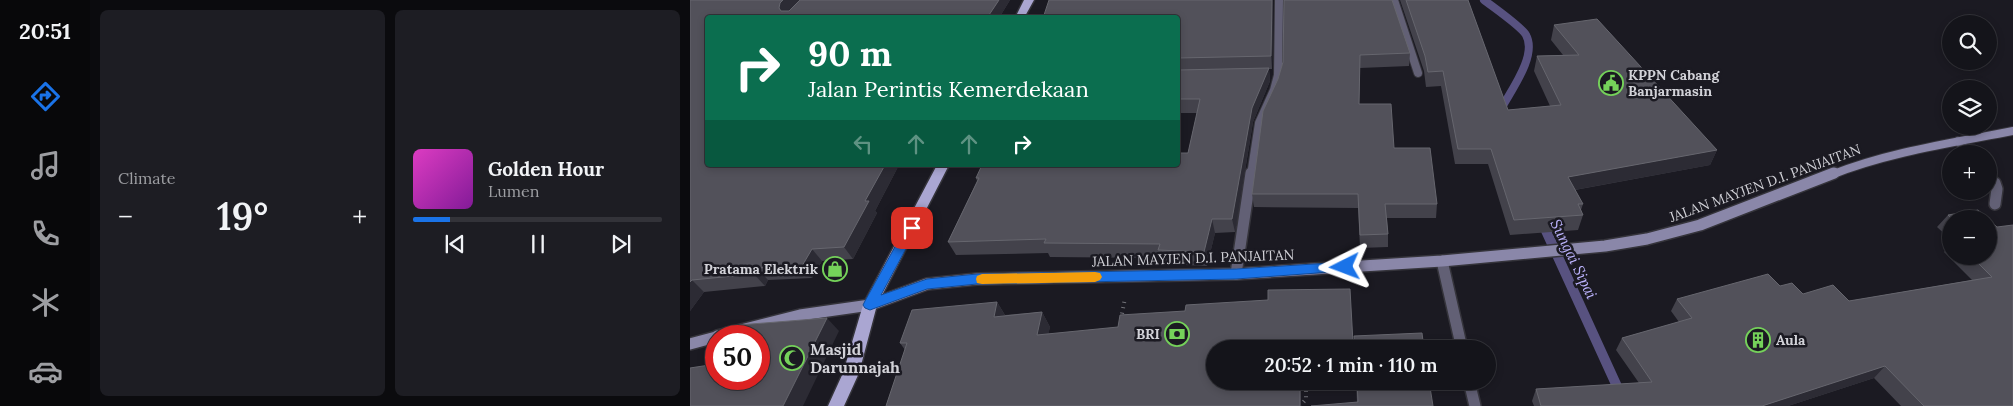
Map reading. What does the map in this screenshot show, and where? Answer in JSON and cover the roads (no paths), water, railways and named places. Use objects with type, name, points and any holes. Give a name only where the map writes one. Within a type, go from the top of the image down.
[{"type":"main road","points":[[1022,15],[1029,0]]},
{"type":"main road","name":"JALAN MAYJEN D.I. PANJAITAN","points":[[760,325],[800,315],[870,305],[927,284],[977,279],[1236,274],[1442,261],[1591,248],[1647,239],[1700,224],[1854,166],[1920,149],[2013,131]]},
{"type":"main road","points":[[836,406],[850,373],[870,305],[942,167]]},
{"type":"main road","name":"JALAN MAYJEN D.I. PANJAITAN","points":[[690,344],[705,340]]},
{"type":"street","points":[[1236,274],[1259,123],[1274,90],[1273,75],[1279,0]]},
{"type":"street","points":[[1394,0],[1418,73]]},
{"type":"street","points":[[1958,142],[1961,145]]},
{"type":"street","points":[[1995,204],[1996,200]]},
{"type":"street","points":[[1442,261],[1460,340]]},
{"type":"street","points":[[1471,390],[1475,406]]},
{"type":"waterway","name":"Sungai Sipai","points":[[1484,0],[1519,27],[1526,35],[1529,44],[1521,74],[1500,111]]},
{"type":"waterway","name":"Sungai Sipai","points":[[1542,222],[1626,406]]},
{"type":"place","name":"KPPN Cabang Banjarmasin","points":[[1611,83]]},
{"type":"place","name":"Pratama Elektrik","points":[[835,269]]},
{"type":"place","name":"BRI","points":[[1177,334]]},
{"type":"place","name":"Aula","points":[[1758,340]]},
{"type":"place","name":"Masjid Darunnajah","points":[[792,358]]}]
